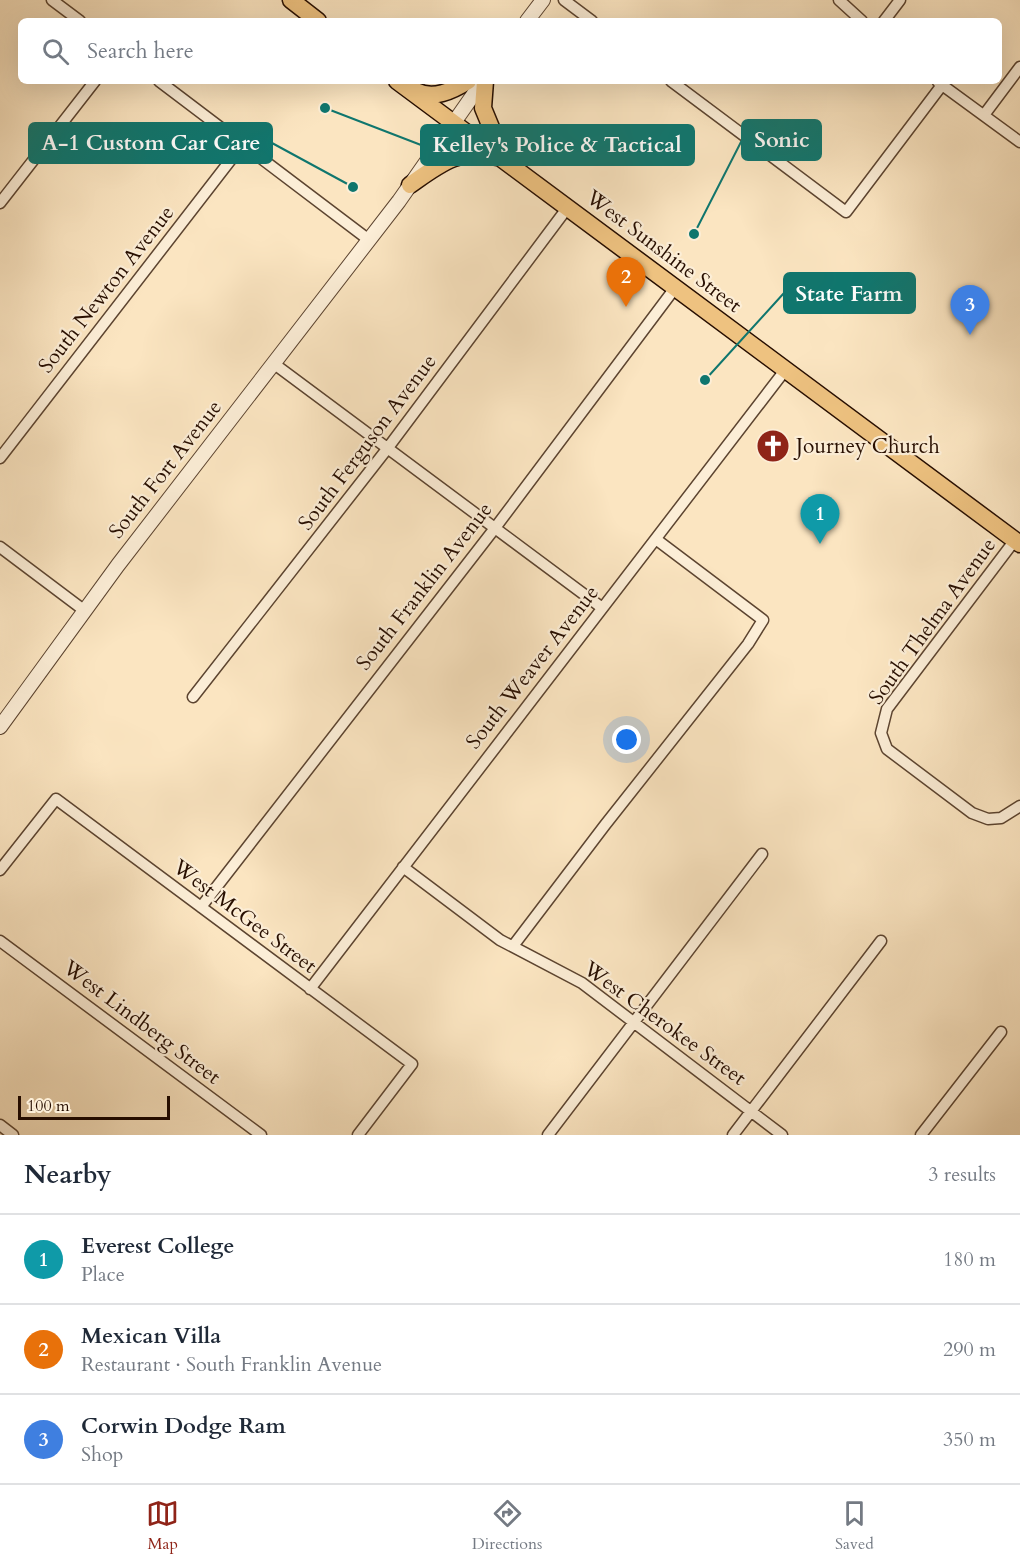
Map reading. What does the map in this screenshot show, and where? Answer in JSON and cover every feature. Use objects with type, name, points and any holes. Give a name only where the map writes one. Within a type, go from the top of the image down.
[{"type":"main road","points":[[291,0],[314,18]]},
{"type":"main road","name":"West Sunshine Street","points":[[401,84],[1018,542]]},
{"type":"main road","points":[[403,84],[424,95],[450,91],[463,84]]},
{"type":"main road","points":[[484,84],[483,108],[504,159]]},
{"type":"main road","points":[[410,185],[432,169],[460,155],[481,152],[504,159]]},
{"type":"street","points":[[52,0],[76,18]]},
{"type":"street","points":[[529,18],[543,0]]},
{"type":"street","points":[[564,0],[588,18]]},
{"type":"street","points":[[839,0],[859,18]]},
{"type":"street","points":[[886,18],[900,0]]},
{"type":"street","points":[[984,115],[1020,67]]},
{"type":"street","points":[[0,203],[93,84]]},
{"type":"street","points":[[163,84],[369,240]]},
{"type":"street","name":"South Fort Avenue","points":[[0,727],[85,611],[369,240],[482,84]]},
{"type":"street","points":[[675,84],[846,212],[938,84]]},
{"type":"street","points":[[940,84],[1020,142]]},
{"type":"street","name":"South Newton Avenue","points":[[0,458],[243,144]]},
{"type":"street","name":"South Ferguson Avenue","points":[[193,698],[387,449],[568,207]]},
{"type":"street","name":"South Franklin Avenue","points":[[201,907],[495,528],[675,288]]},
{"type":"street","points":[[273,363],[601,607]]},
{"type":"street","name":"South Weaver Avenue","points":[[310,989],[601,607],[657,540],[786,369]]},
{"type":"street","points":[[513,946],[748,644],[763,620],[657,540]]},
{"type":"street","name":"South Thelma Avenue","points":[[1018,542],[887,709],[881,734],[887,749],[894,757],[972,813],[988,819],[1001,818],[1020,806]]},
{"type":"street","points":[[0,547],[85,611]]},
{"type":"street","name":"West McGee Street","points":[[0,870],[56,799],[412,1064],[358,1135]]},
{"type":"street","points":[[548,1135],[762,855]]},
{"type":"street","name":"West Cherokee Street","points":[[403,867],[500,940],[582,983],[782,1135]]},
{"type":"street","name":"West Lindberg Street","points":[[0,941],[261,1135]]},
{"type":"street","points":[[733,1135],[881,941]]},
{"type":"street","points":[[921,1135],[1001,1032]]},
{"type":"street","points":[[0,1125],[13,1135]]},
{"type":"place","name":"Kelley's Police & Tactical","points":[[325,108]]},
{"type":"place","name":"A-1 Custom Car Care","points":[[353,187]]},
{"type":"place","name":"Sonic","points":[[694,234]]},
{"type":"place","name":"Mexican Villa","points":[[626,307]]},
{"type":"place","name":"Corwin Dodge Ram","points":[[970,335]]},
{"type":"place","name":"State Farm","points":[[705,380]]},
{"type":"place","name":"Journey Church","points":[[773,446]]},
{"type":"place","name":"Everest College","points":[[820,544]]}]
